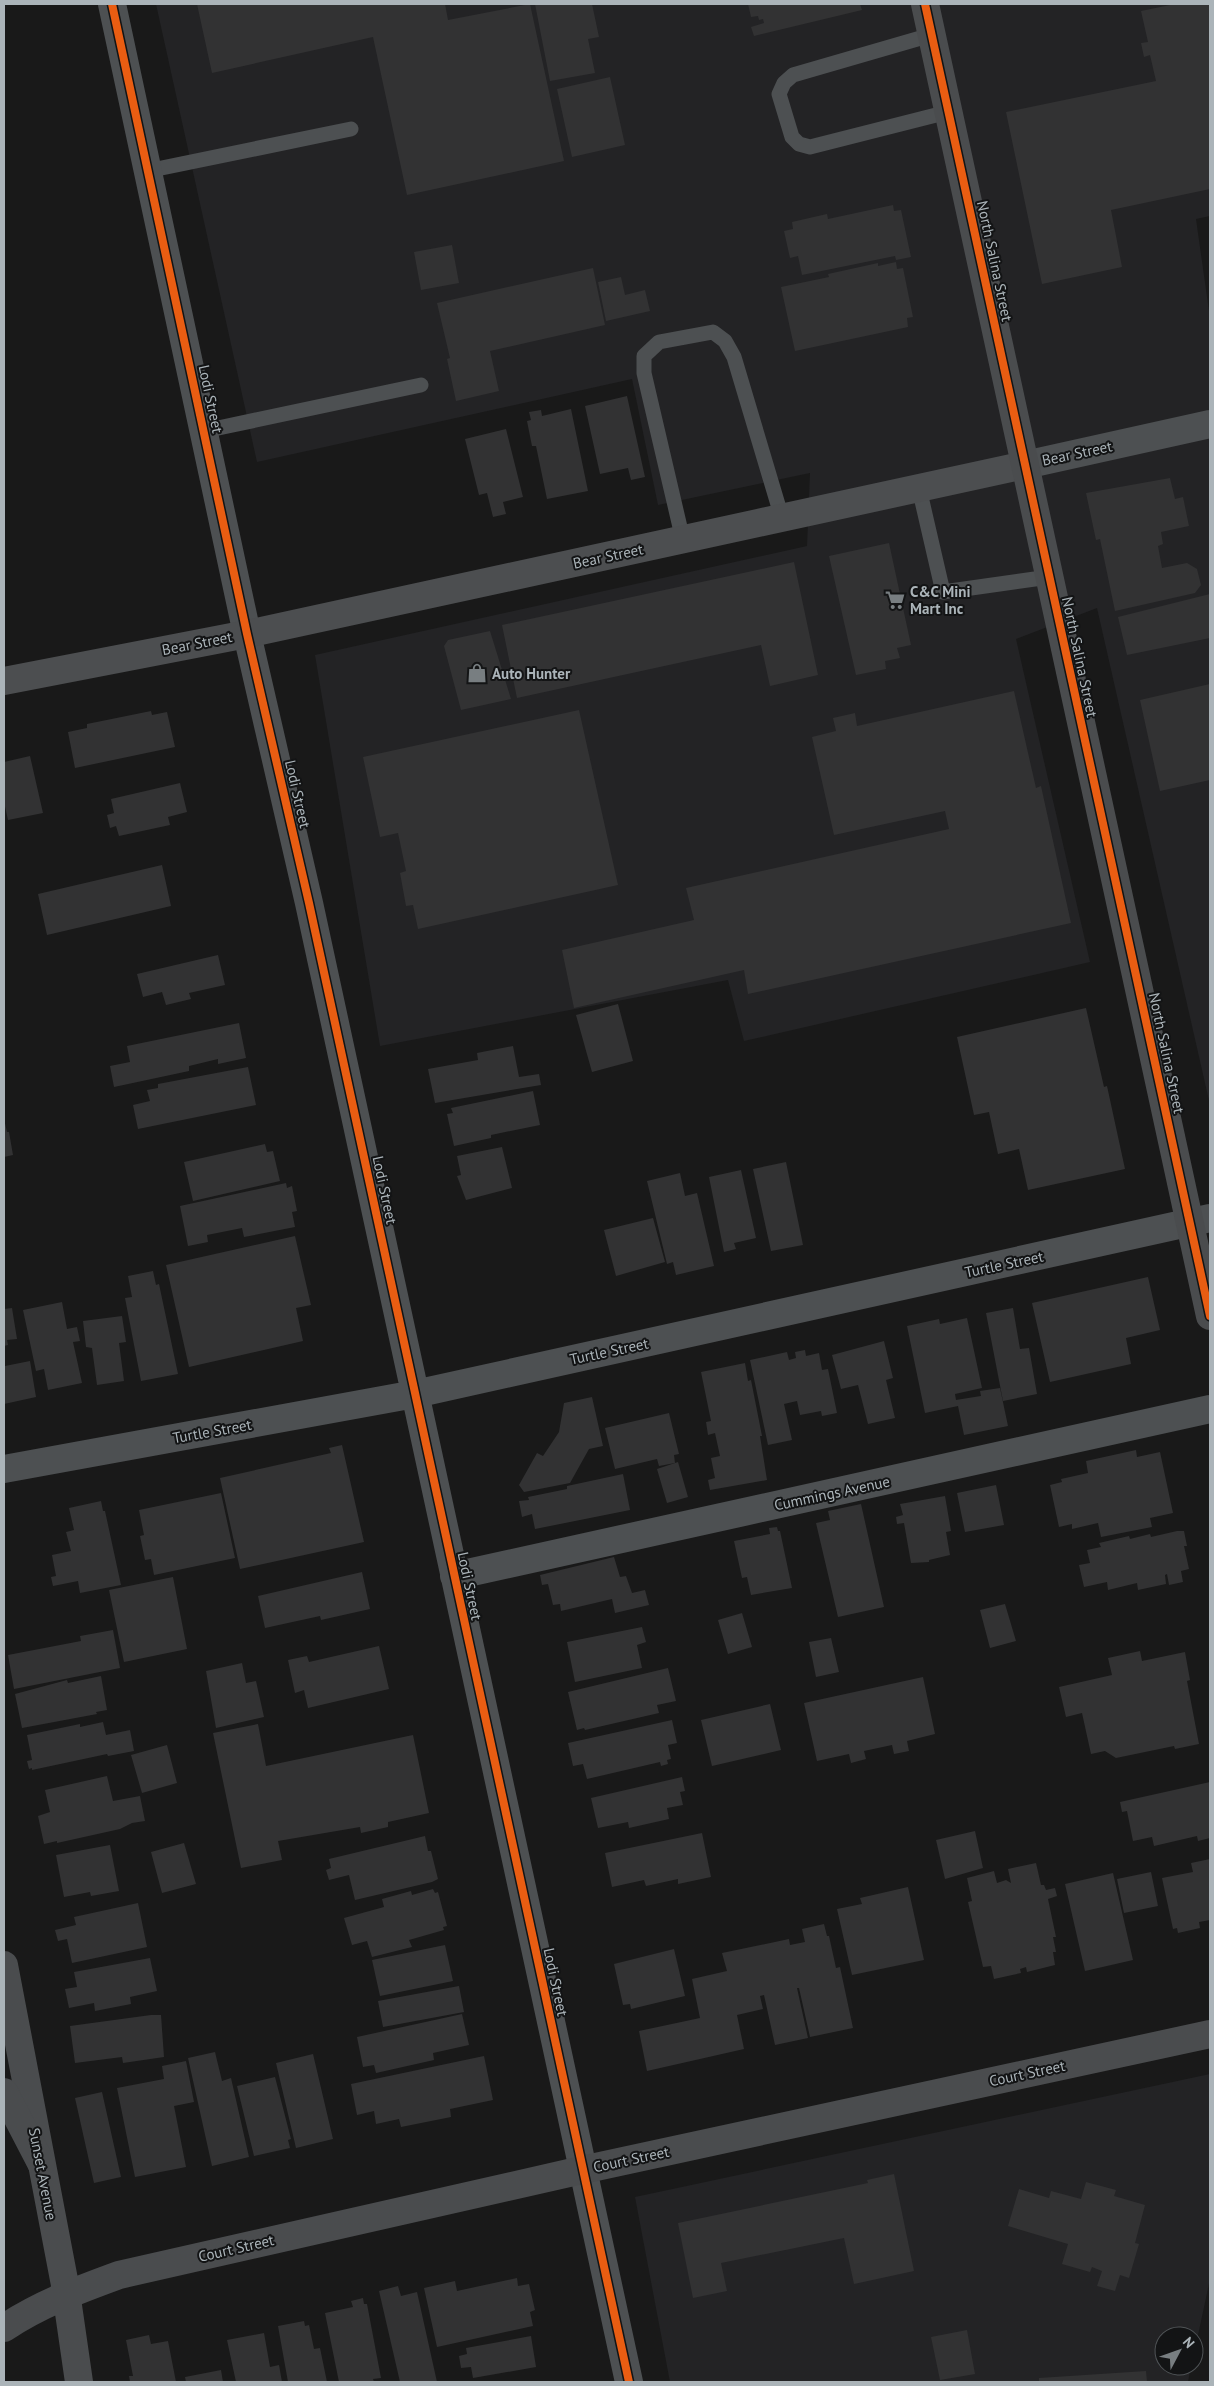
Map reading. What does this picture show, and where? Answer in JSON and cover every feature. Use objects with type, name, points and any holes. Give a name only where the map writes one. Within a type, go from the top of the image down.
[{"type":"main road","name":"North Salina Street","points":[[925,4],[1049,577],[1200,1221],[1210,1316]]},
{"type":"main road","name":"Bear Street","points":[[4,681],[247,634],[1025,465]]},
{"type":"main road","name":"Sunset Avenue","points":[[4,1965],[66,2294],[79,2382]]},
{"type":"main road","name":"Court Street","points":[[4,2328],[29,2311],[66,2294],[119,2275],[582,2170],[1210,2034]]},
{"type":"main road","points":[[4,2092],[41,2163]]},
{"type":"street","name":"Lodi Street","points":[[112,4],[247,634],[309,903],[629,2382]]},
{"type":"street","name":"Bear Street","points":[[1025,465],[1210,424]]},
{"type":"street","name":"Turtle Street","points":[[4,1469],[415,1394],[1200,1221]]},
{"type":"street","name":"Cummings Avenue","points":[[454,1576],[1210,1409]]},
{"type":"lane","points":[[931,35],[793,75],[784,83],[779,94],[792,137],[799,144],[810,147],[948,112]]},
{"type":"lane","points":[[147,171],[351,129]]},
{"type":"lane","points":[[683,540],[644,373],[644,356],[659,342],[713,332],[724,341],[734,358],[782,518]]},
{"type":"lane","points":[[204,432],[420,385]]},
{"type":"lane","points":[[919,488],[943,592],[1049,577]]},
{"type":"shaded area","points":[[156,4],[1210,4],[1210,216],[1196,219],[1210,318],[1210,1105],[1097,608],[1016,639],[1090,962],[744,1041],[728,980],[380,1046],[315,655],[807,546],[810,473],[658,505],[632,379],[257,462]]},
{"type":"shaded area","points":[[1210,2074],[1210,2279],[1200,2326],[1154,2326],[1154,2376],[1189,2376],[1188,2382],[670,2382],[635,2197]]},
{"type":"building","points":[[197,4],[445,4],[448,20],[530,4],[564,161],[407,195],[373,37],[212,73]]},
{"type":"building","points":[[535,4],[592,4],[599,37],[588,39],[595,73],[550,81]]},
{"type":"building","points":[[748,4],[860,4],[862,10],[754,36],[751,27],[764,23],[763,19],[759,20],[758,16],[751,17]]},
{"type":"building","points":[[1175,4],[1210,4],[1210,189],[1111,210],[1122,267],[1042,284],[1006,112],[1156,81],[1150,55],[1144,57],[1141,43],[1148,42],[1141,11]]},
{"type":"building","points":[[610,77],[625,145],[572,157],[557,89]]},
{"type":"building","points":[[893,205],[894,211],[901,210],[911,257],[896,260],[895,256],[802,275],[798,256],[790,258],[784,231],[793,229],[792,222],[827,214],[828,219]]},
{"type":"building","points":[[452,245],[459,283],[421,290],[414,252]]},
{"type":"building","points":[[896,262],[897,269],[903,268],[913,317],[907,318],[908,327],[795,351],[781,287],[829,277],[828,274],[878,263],[878,266]]},
{"type":"building","points":[[593,268],[605,325],[490,351],[499,391],[456,401],[447,359],[450,358],[437,303]]},
{"type":"building","points":[[621,277],[625,295],[645,290],[650,311],[606,321],[598,282]]},
{"type":"building","points":[[627,396],[645,477],[631,480],[628,468],[600,474],[585,406]]},
{"type":"building","points":[[571,409],[588,491],[547,499],[536,446],[532,446],[527,421],[531,420],[529,412],[541,410],[542,416]]},
{"type":"building","points":[[506,429],[523,497],[503,502],[506,514],[493,517],[487,493],[479,495],[465,439]]},
{"type":"building","points":[[1170,478],[1175,499],[1183,497],[1189,526],[1161,532],[1163,544],[1158,546],[1162,568],[1187,563],[1197,569],[1201,585],[1195,593],[1115,611],[1100,539],[1096,540],[1086,493]]},
{"type":"building","points":[[889,543],[911,645],[897,648],[900,658],[885,661],[886,669],[856,675],[829,556]]},
{"type":"building","points":[[794,562],[818,675],[770,686],[761,645],[517,698],[502,625]]},
{"type":"building","points":[[1210,594],[1210,638],[1127,655],[1118,617]]},
{"type":"building","name":"Auto Hunter","points":[[490,631],[511,699],[461,710],[444,646],[448,640]]},
{"type":"building","points":[[1210,684],[1210,780],[1160,791],[1140,700]]},
{"type":"building","points":[[1014,691],[1036,788],[1041,786],[1071,923],[748,994],[744,970],[574,1008],[562,950],[694,920],[686,888],[949,829],[945,811],[834,835],[812,737],[836,731],[833,718],[855,713],[857,726]]},
{"type":"building","points":[[579,710],[618,885],[418,929],[413,905],[406,906],[400,873],[406,871],[398,833],[380,837],[363,757]]},
{"type":"building","points":[[151,711],[152,715],[167,712],[175,747],[75,768],[68,732],[87,728],[87,724]]},
{"type":"building","points":[[30,756],[43,813],[8,820],[4,802],[4,762]]},
{"type":"building","points":[[180,783],[187,812],[168,817],[170,825],[119,836],[116,826],[110,828],[107,815],[114,813],[111,799]]},
{"type":"building","points":[[162,865],[171,906],[47,935],[38,894]]},
{"type":"building","points":[[218,955],[225,985],[189,993],[191,999],[166,1005],[162,992],[143,997],[137,974]]},
{"type":"building","points":[[618,1004],[633,1061],[592,1072],[576,1015]]},
{"type":"building","points":[[1086,1008],[1104,1087],[1107,1086],[1125,1169],[1028,1190],[1019,1149],[998,1154],[989,1112],[974,1115],[957,1037]]},
{"type":"building","points":[[239,1023],[246,1058],[218,1064],[218,1059],[189,1066],[189,1071],[114,1087],[110,1066],[130,1062],[127,1046]]},
{"type":"building","points":[[513,1046],[519,1077],[539,1074],[541,1085],[435,1103],[428,1069],[478,1060],[477,1053]]},
{"type":"building","points":[[248,1067],[256,1105],[138,1129],[133,1105],[150,1101],[147,1090],[158,1088],[158,1084]]},
{"type":"building","points":[[533,1091],[540,1125],[491,1135],[491,1138],[454,1146],[447,1114],[453,1113],[451,1108]]},
{"type":"building","points":[[4,1119],[7,1132],[9,1132],[13,1155],[4,1157]]},
{"type":"building","points":[[265,1144],[267,1152],[273,1151],[280,1181],[193,1201],[184,1162]]},
{"type":"building","points":[[502,1147],[512,1188],[466,1200],[457,1176],[461,1175],[457,1156]]},
{"type":"building","points":[[786,1162],[803,1245],[771,1251],[753,1169]]},
{"type":"building","points":[[741,1170],[756,1238],[734,1243],[736,1249],[724,1252],[709,1177]]},
{"type":"building","points":[[680,1173],[685,1196],[697,1193],[714,1266],[676,1275],[673,1262],[667,1264],[647,1181]]},
{"type":"building","points":[[286,1183],[287,1188],[292,1186],[297,1211],[292,1212],[295,1227],[244,1237],[242,1228],[207,1235],[208,1242],[188,1246],[180,1206]]},
{"type":"building","points":[[653,1218],[665,1262],[616,1276],[604,1230]]},
{"type":"building","points":[[295,1236],[311,1305],[296,1308],[303,1341],[189,1367],[166,1265]]},
{"type":"building","points":[[153,1271],[156,1285],[159,1284],[178,1374],[141,1381],[125,1298],[132,1297],[128,1276]]},
{"type":"building","points":[[1148,1277],[1160,1330],[1126,1338],[1131,1364],[1050,1382],[1032,1303]]},
{"type":"building","points":[[62,1302],[67,1329],[77,1327],[80,1341],[73,1342],[82,1383],[48,1390],[44,1369],[36,1371],[23,1310]]},
{"type":"building","points":[[12,1308],[17,1339],[7,1340],[8,1345],[4,1346],[4,1309]]},
{"type":"building","points":[[1013,1308],[1020,1349],[1029,1348],[1037,1394],[1003,1401],[986,1313]]},
{"type":"building","points":[[122,1316],[126,1342],[119,1343],[124,1381],[97,1385],[92,1348],[86,1347],[83,1321]]},
{"type":"building","points":[[967,1318],[982,1388],[955,1394],[956,1400],[981,1396],[980,1391],[1000,1388],[1008,1426],[964,1435],[958,1406],[925,1413],[907,1326],[939,1319],[940,1324]]},
{"type":"building","points":[[884,1341],[893,1378],[886,1380],[895,1418],[868,1424],[858,1385],[841,1389],[832,1355]]},
{"type":"building","points":[[805,1350],[806,1356],[819,1353],[822,1370],[828,1369],[837,1413],[822,1416],[821,1411],[800,1415],[797,1401],[784,1404],[792,1440],[768,1445],[750,1360],[787,1352],[789,1360],[796,1358],[795,1352]]},
{"type":"building","points":[[30,1361],[36,1397],[4,1404],[5,1366]]},
{"type":"building","points":[[745,1363],[748,1381],[751,1380],[762,1436],[760,1436],[767,1480],[710,1490],[708,1480],[715,1478],[711,1458],[720,1456],[715,1433],[708,1435],[706,1422],[711,1421],[701,1372]]},
{"type":"building","points":[[592,1397],[603,1446],[589,1449],[570,1483],[524,1492],[519,1485],[537,1453],[543,1456],[559,1432],[564,1403]]},
{"type":"building","points":[[669,1413],[679,1454],[674,1455],[675,1463],[659,1466],[657,1459],[615,1469],[605,1428]]},
{"type":"building","points":[[342,1445],[364,1542],[240,1569],[220,1478],[331,1453],[329,1448]]},
{"type":"building","points":[[1136,1450],[1137,1457],[1160,1452],[1173,1513],[1150,1518],[1152,1527],[1101,1537],[1098,1523],[1072,1529],[1072,1524],[1059,1527],[1050,1485],[1062,1482],[1061,1479],[1088,1473],[1086,1461]]},
{"type":"building","points":[[678,1462],[688,1497],[667,1503],[657,1469]]},
{"type":"building","points":[[623,1474],[630,1510],[535,1529],[532,1514],[522,1517],[519,1501],[529,1500],[528,1497],[567,1489],[567,1486]]},
{"type":"building","points":[[996,1485],[1004,1525],[965,1532],[957,1493]]},
{"type":"building","points":[[221,1493],[235,1558],[154,1575],[151,1559],[145,1560],[140,1536],[144,1535],[139,1510]]},
{"type":"building","points":[[945,1496],[951,1531],[946,1532],[950,1555],[929,1560],[929,1562],[911,1563],[904,1523],[897,1524],[896,1517],[903,1515],[900,1504]]},
{"type":"building","points":[[101,1501],[103,1511],[105,1511],[121,1585],[80,1593],[78,1581],[53,1586],[51,1577],[56,1576],[52,1555],[71,1551],[66,1532],[74,1530],[69,1508]]},
{"type":"building","points":[[861,1504],[884,1607],[838,1617],[816,1523],[830,1520],[828,1511]]},
{"type":"building","points":[[777,1527],[778,1531],[780,1531],[792,1588],[751,1595],[747,1577],[742,1578],[734,1541],[770,1534],[769,1528]]},
{"type":"building","points":[[1184,1531],[1187,1546],[1184,1546],[1189,1569],[1181,1571],[1183,1582],[1169,1585],[1167,1574],[1165,1575],[1166,1584],[1138,1590],[1137,1583],[1108,1590],[1107,1582],[1084,1587],[1079,1565],[1090,1563],[1087,1550],[1101,1547],[1099,1543],[1129,1536],[1130,1539],[1150,1534],[1151,1537]]},
{"type":"building","points":[[614,1557],[620,1577],[626,1576],[632,1593],[645,1590],[649,1605],[615,1613],[612,1599],[561,1611],[560,1604],[553,1605],[548,1584],[542,1585],[540,1575]]},
{"type":"building","points":[[362,1572],[370,1609],[321,1620],[320,1616],[265,1628],[258,1596]]},
{"type":"building","points":[[173,1577],[187,1649],[124,1662],[109,1590]]},
{"type":"building","points":[[1005,1604],[1016,1641],[990,1648],[980,1610]]},
{"type":"building","points":[[742,1613],[752,1647],[728,1654],[718,1620]]},
{"type":"building","points":[[642,1627],[646,1642],[637,1645],[642,1668],[575,1682],[567,1642]]},
{"type":"building","points":[[113,1630],[120,1668],[14,1689],[8,1655],[81,1641],[80,1636]]},
{"type":"building","points":[[831,1638],[839,1672],[816,1677],[809,1642]]},
{"type":"building","points":[[379,1646],[389,1689],[308,1708],[304,1690],[295,1693],[288,1660],[307,1656],[309,1662]]},
{"type":"building","points":[[1140,1651],[1142,1661],[1185,1652],[1190,1680],[1187,1681],[1199,1744],[1175,1749],[1174,1746],[1116,1758],[1105,1751],[1091,1754],[1082,1713],[1066,1717],[1059,1687],[1112,1675],[1108,1658]]},
{"type":"building","points":[[242,1663],[246,1683],[256,1681],[264,1717],[216,1728],[206,1671]]},
{"type":"building","points":[[668,1668],[676,1701],[657,1705],[659,1713],[585,1730],[584,1728],[577,1730],[568,1692]]},
{"type":"building","points":[[101,1676],[107,1710],[96,1712],[97,1714],[22,1728],[15,1694],[67,1680],[68,1683]]},
{"type":"building","points":[[923,1677],[935,1734],[907,1741],[909,1751],[894,1754],[892,1745],[864,1751],[866,1759],[851,1763],[849,1754],[817,1761],[804,1703]]},
{"type":"building","points":[[770,1704],[781,1750],[712,1766],[701,1720]]},
{"type":"building","points":[[672,1720],[677,1743],[668,1745],[671,1759],[667,1760],[668,1764],[661,1766],[660,1762],[587,1779],[583,1764],[573,1766],[568,1743]]},
{"type":"building","points":[[103,1722],[106,1735],[130,1730],[134,1751],[108,1756],[107,1754],[32,1770],[32,1768],[29,1769],[27,1761],[32,1760],[27,1735],[80,1724],[80,1727]]},
{"type":"building","points":[[258,1724],[266,1766],[413,1735],[429,1813],[388,1822],[388,1827],[361,1833],[360,1827],[278,1841],[282,1860],[241,1868],[213,1733]]},
{"type":"building","points":[[167,1745],[177,1783],[142,1793],[131,1755]]},
{"type":"building","points":[[107,1776],[113,1801],[140,1796],[145,1821],[132,1823],[120,1829],[57,1843],[57,1841],[44,1844],[38,1816],[50,1812],[45,1790]]},
{"type":"building","points":[[682,1777],[685,1791],[680,1792],[683,1805],[667,1808],[669,1819],[629,1828],[628,1822],[598,1828],[591,1798]]},
{"type":"building","points":[[1210,1782],[1210,1838],[1198,1841],[1197,1836],[1154,1846],[1152,1837],[1133,1841],[1127,1811],[1122,1812],[1120,1802]]},
{"type":"building","points":[[975,1831],[983,1868],[945,1879],[936,1840]]},
{"type":"building","points":[[702,1833],[711,1877],[678,1884],[678,1879],[646,1886],[644,1880],[612,1887],[605,1853]]},
{"type":"building","points":[[425,1836],[438,1879],[432,1882],[355,1900],[349,1875],[329,1880],[326,1870],[331,1868],[329,1859]]},
{"type":"building","points":[[184,1843],[196,1884],[162,1893],[151,1852]]},
{"type":"building","points":[[110,1845],[119,1891],[91,1896],[90,1892],[64,1897],[56,1855]]},
{"type":"building","points":[[1210,1859],[1210,1920],[1199,1922],[1200,1928],[1178,1933],[1177,1928],[1173,1929],[1162,1878],[1193,1872],[1191,1863]]},
{"type":"building","points":[[1036,1863],[1041,1885],[1044,1885],[1046,1890],[1055,1888],[1057,1896],[1048,1899],[1056,1937],[1053,1937],[1056,1952],[1053,1952],[1055,1965],[1027,1972],[1026,1967],[1020,1969],[1021,1973],[994,1979],[991,1966],[983,1967],[968,1902],[972,1901],[967,1878],[994,1871],[997,1883],[1006,1880],[1011,1883],[1008,1869]]},
{"type":"building","points":[[1151,1872],[1158,1906],[1124,1913],[1117,1879]]},
{"type":"building","points":[[1113,1873],[1133,1960],[1085,1971],[1065,1884]]},
{"type":"building","points":[[908,1887],[924,1960],[852,1975],[837,1909],[862,1904],[860,1898]]},
{"type":"building","points":[[433,1889],[435,1893],[438,1892],[447,1926],[443,1927],[444,1930],[409,1940],[412,1947],[372,1957],[367,1941],[352,1945],[344,1918],[384,1907],[382,1899],[411,1891],[412,1895]]},
{"type":"building","points":[[138,1903],[147,1947],[72,1963],[67,1939],[58,1941],[55,1930],[76,1925],[74,1917]]},
{"type":"building","points":[[824,1924],[827,1936],[829,1936],[836,1968],[840,1967],[853,2028],[810,2037],[799,1988],[797,1988],[808,2038],[775,2045],[764,1995],[760,1996],[763,2009],[737,2015],[744,2049],[647,2071],[639,2031],[700,2018],[692,1979],[727,1971],[722,1953],[789,1939],[790,1945],[805,1942],[802,1929]]},
{"type":"building","points":[[445,1945],[453,1981],[380,1996],[372,1960]]},
{"type":"building","points":[[674,1949],[685,1996],[631,2009],[630,2004],[623,2005],[614,1964]]},
{"type":"building","points":[[150,1958],[157,1991],[130,1997],[131,2004],[95,2011],[94,2003],[69,2008],[65,1989],[77,1987],[74,1972]]},
{"type":"building","points":[[459,1986],[464,2012],[383,2027],[378,2001]]},
{"type":"building","points":[[462,2014],[469,2045],[433,2053],[434,2060],[376,2073],[374,2065],[363,2067],[357,2037]]},
{"type":"building","points":[[161,2015],[164,2057],[123,2063],[122,2057],[75,2063],[70,2026]]},
{"type":"building","points":[[215,2052],[222,2081],[231,2078],[249,2157],[212,2166],[188,2058]]},
{"type":"building","points":[[313,2054],[333,2139],[296,2148],[276,2063]]},
{"type":"building","points":[[484,2056],[493,2100],[450,2109],[451,2117],[401,2127],[399,2119],[376,2124],[374,2111],[357,2115],[351,2084]]},
{"type":"building","points":[[186,2061],[194,2102],[174,2106],[186,2167],[135,2177],[117,2088],[164,2079],[162,2066]]},
{"type":"building","points":[[275,2077],[291,2139],[288,2140],[290,2148],[254,2156],[237,2086]]},
{"type":"building","points":[[102,2092],[121,2177],[94,2183],[75,2098]]},
{"type":"building","points":[[894,2174],[914,2271],[854,2284],[844,2238],[721,2263],[727,2291],[693,2298],[678,2223],[868,2183],[867,2180]]},
{"type":"building","points":[[1086,2182],[1116,2190],[1114,2196],[1145,2205],[1135,2243],[1139,2244],[1129,2278],[1120,2275],[1115,2291],[1097,2286],[1102,2271],[1092,2267],[1090,2272],[1062,2264],[1068,2244],[1008,2226],[1019,2189],[1049,2198],[1051,2191],[1081,2199]]},
{"type":"building","points":[[517,2278],[518,2286],[529,2284],[535,2310],[530,2312],[533,2326],[437,2347],[424,2288],[455,2281],[457,2291]]},
{"type":"building","points":[[398,2286],[401,2296],[417,2292],[437,2382],[400,2382],[379,2291]]},
{"type":"building","points":[[363,2298],[364,2304],[367,2304],[381,2378],[373,2379],[374,2382],[339,2382],[325,2313],[353,2307],[351,2301]]},
{"type":"building","points":[[304,2321],[305,2326],[309,2325],[314,2349],[320,2348],[327,2382],[288,2382],[278,2326]]},
{"type":"building","points":[[967,2330],[975,2374],[940,2380],[931,2337]]},
{"type":"building","points":[[264,2333],[270,2367],[279,2365],[282,2382],[236,2382],[227,2340]]},
{"type":"building","points":[[149,2335],[151,2344],[168,2341],[176,2382],[130,2382],[129,2376],[133,2376],[126,2340]]},
{"type":"building","points":[[531,2336],[536,2367],[473,2378],[471,2367],[461,2368],[459,2356],[467,2354],[466,2348]]},
{"type":"building","points":[[221,2370],[223,2382],[186,2382],[185,2377]]},
{"type":"building","points":[[1146,2371],[1147,2382],[1039,2382],[1039,2378]]},
{"type":"cycle path","points":[[112,4],[247,634],[309,903],[629,2382]]},
{"type":"cycle path","points":[[925,4],[1210,1316]]},
{"type":"place","name":"C&C Mini Mart Inc","points":[[895,600]]},
{"type":"place","name":"Auto Hunter","points":[[477,673]]}]
